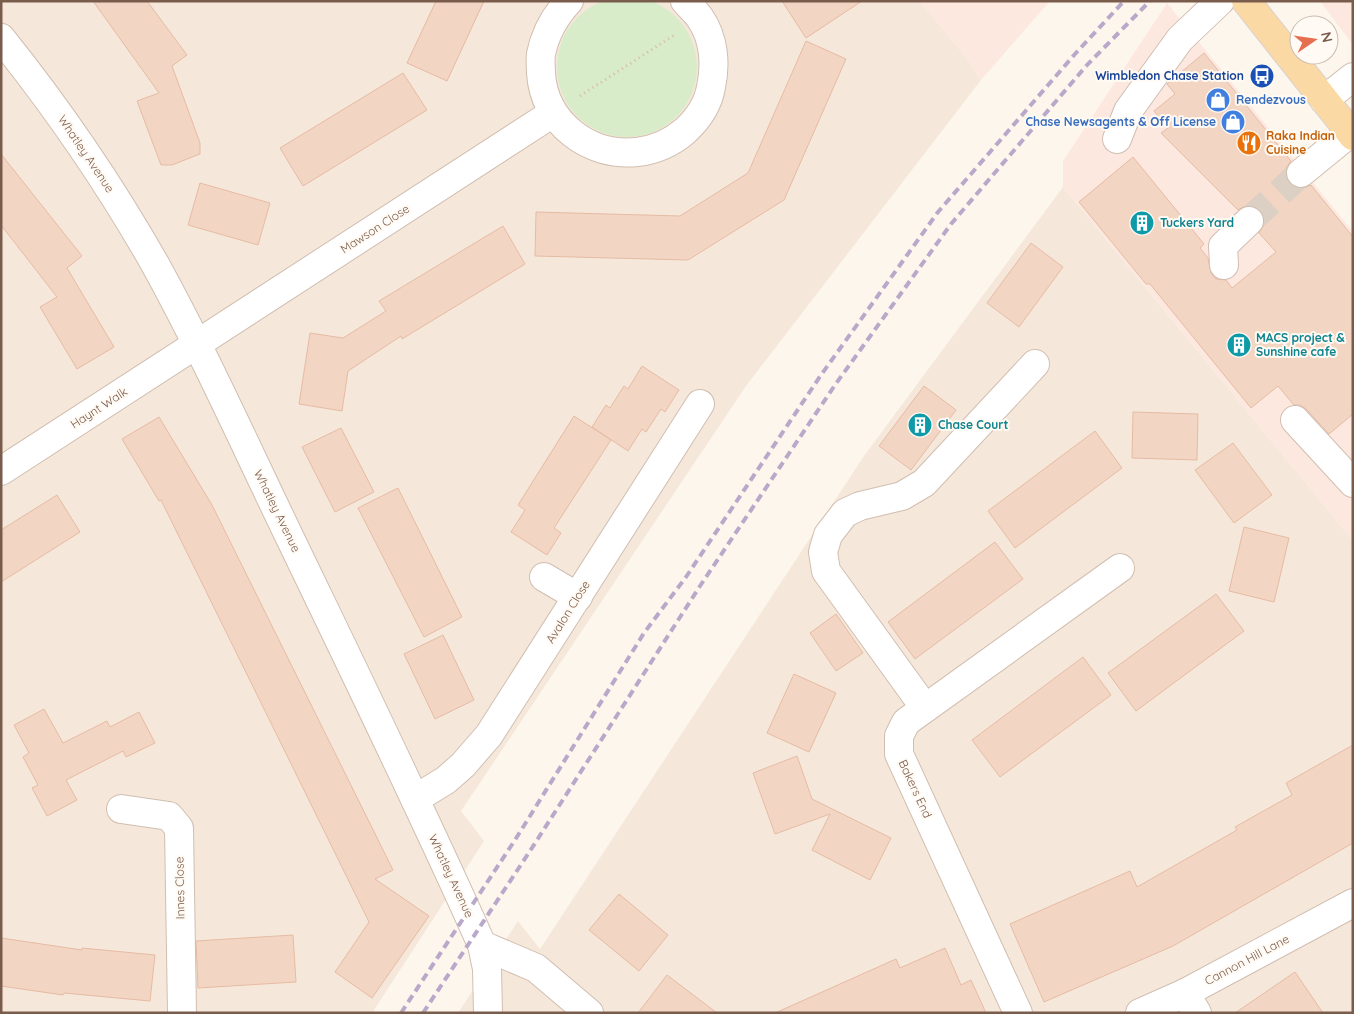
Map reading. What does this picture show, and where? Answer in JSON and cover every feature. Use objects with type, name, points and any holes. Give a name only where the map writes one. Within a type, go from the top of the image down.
[{"type":"main road","points":[[1246,1],[1351,135]]},
{"type":"street","points":[[569,1],[550,26],[540,55],[542,85],[553,113],[572,134],[595,148],[622,154],[649,151],[675,140],[695,122],[709,98],[715,71],[712,43],[693,10]]},
{"type":"street","points":[[1117,139],[1128,111],[1180,39],[1220,1]]},
{"type":"street","name":"Whatley Avenue","points":[[1,38],[38,84],[84,149],[126,216],[175,302],[415,799],[482,945],[487,968],[488,1013]]},
{"type":"street","points":[[1324,100],[1353,77]]},
{"type":"street","name":"Mawson Close","points":[[196,345],[553,113]]},
{"type":"street","points":[[1301,173],[1351,135]]},
{"type":"street","points":[[1224,265],[1223,246],[1249,221]]},
{"type":"street","name":"Haynt Walk","points":[[1,471],[196,345]]},
{"type":"street","points":[[925,708],[826,571],[823,552],[828,535],[845,513],[860,506],[902,496],[924,483],[1035,364]]},
{"type":"street","name":"Avalon Close","points":[[415,799],[446,780],[463,765],[489,735],[700,404]]},
{"type":"street","points":[[1294,420],[1353,483]]},
{"type":"street","name":"Bakers End","points":[[1018,1013],[899,754],[899,736],[906,722],[1120,568]]},
{"type":"street","points":[[544,576],[578,597]]},
{"type":"street","name":"Innes Close","points":[[121,809],[169,816],[179,828],[182,1013]]},
{"type":"street","name":"Cannon Hill Lane","points":[[1140,1013],[1191,1003],[1353,903]]},
{"type":"street","points":[[482,945],[536,968],[589,1013]]},
{"type":"path","points":[[553,113],[693,10]]},
{"type":"shaded area","points":[[1,1],[920,1],[969,61],[981,80],[746,386],[461,811],[484,841],[372,1013],[1,1013]]},
{"type":"shaded area","points":[[920,1],[1050,1],[981,80],[969,61]]},
{"type":"shaded area","points":[[1320,1],[1353,1],[1353,45],[1339,26],[1339,15],[1330,15]]},
{"type":"shaded area","points":[[1167,3],[1353,232],[1353,538],[1351,538],[1063,187],[1063,161]]},
{"type":"shaded area","points":[[1063,187],[1351,538],[1353,538],[1353,1013],[458,1013],[518,921],[540,949],[864,456]]},
{"type":"green space","points":[[627,-3],[654,3],[666,9],[676,18],[685,28],[691,40],[697,67],[691,94],[685,106],[676,116],[666,125],[654,131],[627,137],[600,131],[588,125],[578,116],[569,106],[563,94],[557,67],[563,40],[569,28],[578,18],[588,9],[600,3]]},
{"type":"building","points":[[93,1],[147,1],[187,55],[172,66],[200,143],[200,154],[172,165],[161,165],[137,101],[159,93]]},
{"type":"building","points":[[436,1],[484,1],[447,81],[407,63]]},
{"type":"building","points":[[782,1],[862,1],[806,38]]},
{"type":"building","points":[[806,41],[846,59],[784,200],[688,260],[535,256],[536,212],[680,216],[748,173]]},
{"type":"building","points":[[1204,53],[1291,161],[1286,168],[1289,182],[1296,188],[1304,188],[1311,185],[1353,237],[1353,414],[1329,434],[1306,409],[1300,405],[1294,405],[1278,386],[1251,408],[1150,284],[1146,284],[1079,202],[1133,157],[1204,244],[1200,248],[1208,258],[1211,273],[1216,279],[1226,280],[1232,288],[1276,252],[1259,233],[1264,225],[1261,211],[1253,206],[1245,206],[1238,210],[1161,133],[1168,128],[1154,111],[1175,94],[1167,84]]},
{"type":"building","points":[[403,73],[427,110],[303,186],[280,148]]},
{"type":"building","points":[[1,154],[82,256],[67,268],[114,347],[77,369],[40,307],[57,297],[1,225]]},
{"type":"building","points":[[200,183],[270,203],[258,245],[188,225]]},
{"type":"building","points":[[503,226],[525,264],[402,339],[401,336],[348,371],[342,411],[299,404],[310,333],[343,338],[386,311],[379,301]]},
{"type":"building","points":[[1031,243],[1063,267],[1019,327],[987,303]]},
{"type":"building","points":[[642,366],[679,390],[665,412],[661,409],[646,432],[642,429],[628,451],[592,427],[606,405],[610,408],[624,386],[628,389]]},
{"type":"building","name":"Chase Court","points":[[924,386],[956,410],[911,470],[879,446]]},
{"type":"building","points":[[1133,412],[1198,414],[1197,460],[1132,458]]},
{"type":"building","points":[[574,416],[611,440],[554,528],[561,533],[547,555],[511,532],[525,510],[518,505]]},
{"type":"building","points":[[159,417],[212,505],[393,870],[375,879],[429,916],[372,998],[335,972],[369,922],[161,500],[159,501],[122,439]]},
{"type":"building","points":[[341,428],[374,492],[335,512],[302,447]]},
{"type":"building","points":[[1095,431],[1122,468],[1015,548],[988,511]]},
{"type":"building","points":[[1233,443],[1272,495],[1234,523],[1195,470]]},
{"type":"building","points":[[398,488],[462,617],[424,637],[358,508]]},
{"type":"building","points":[[57,495],[80,532],[1,582],[1,530]]},
{"type":"building","points":[[1244,527],[1289,538],[1274,602],[1229,591]]},
{"type":"building","points":[[995,542],[1023,579],[915,659],[888,622]]},
{"type":"building","points":[[1216,594],[1244,631],[1136,711],[1108,673]]},
{"type":"building","points":[[836,614],[863,653],[836,671],[810,633]]},
{"type":"building","points":[[443,635],[474,700],[435,719],[404,654]]},
{"type":"building","points":[[1083,657],[1111,695],[1000,777],[972,740]]},
{"type":"building","points":[[794,674],[836,693],[809,752],[767,733]]},
{"type":"building","points":[[44,709],[63,743],[107,721],[110,727],[139,712],[155,743],[126,757],[123,751],[66,780],[77,800],[47,816],[32,788],[38,785],[23,757],[29,753],[14,725]]},
{"type":"building","points":[[1353,745],[1353,843],[1173,946],[1044,1002],[1010,924],[1130,871],[1137,887],[1237,830],[1235,827],[1292,795],[1286,783]]},
{"type":"building","points":[[797,756],[812,799],[891,838],[870,880],[812,850],[830,814],[775,834],[753,773]]},
{"type":"building","points":[[619,894],[668,935],[639,971],[589,930]]},
{"type":"building","points":[[293,935],[296,982],[198,988],[196,941]]},
{"type":"building","points":[[1,938],[82,950],[82,948],[155,955],[150,1001],[64,993],[63,995],[1,986]]},
{"type":"building","points":[[945,948],[961,985],[971,980],[986,1013],[775,1013],[896,959],[900,968]]},
{"type":"building","points":[[1295,972],[1323,1013],[1235,1013]]},
{"type":"building","points":[[667,975],[717,1013],[638,1013]]},
{"type":"tunnel","points":[[1249,221],[1301,173]]},
{"type":"railway","points":[[401,1013],[515,840],[644,633],[686,577],[821,375],[938,212],[1075,54],[1124,1]]},
{"type":"railway","points":[[423,1013],[530,851],[700,586],[835,385],[951,224],[1087,65],[1150,1]]},
{"type":"place","name":"Wimbledon Chase Station","points":[[1262,76]]},
{"type":"place","name":"Rendezvous","points":[[1218,100]]},
{"type":"place","name":"Chase Newsagents & Off License","points":[[1233,122]]},
{"type":"place","name":"Raka Indian Cuisine","points":[[1249,143]]},
{"type":"place","name":"Tuckers Yard","points":[[1142,223]]},
{"type":"place","name":"MACS project & Sunshine cafe","points":[[1239,345]]},
{"type":"place","name":"Chase Court","points":[[920,425]]}]
